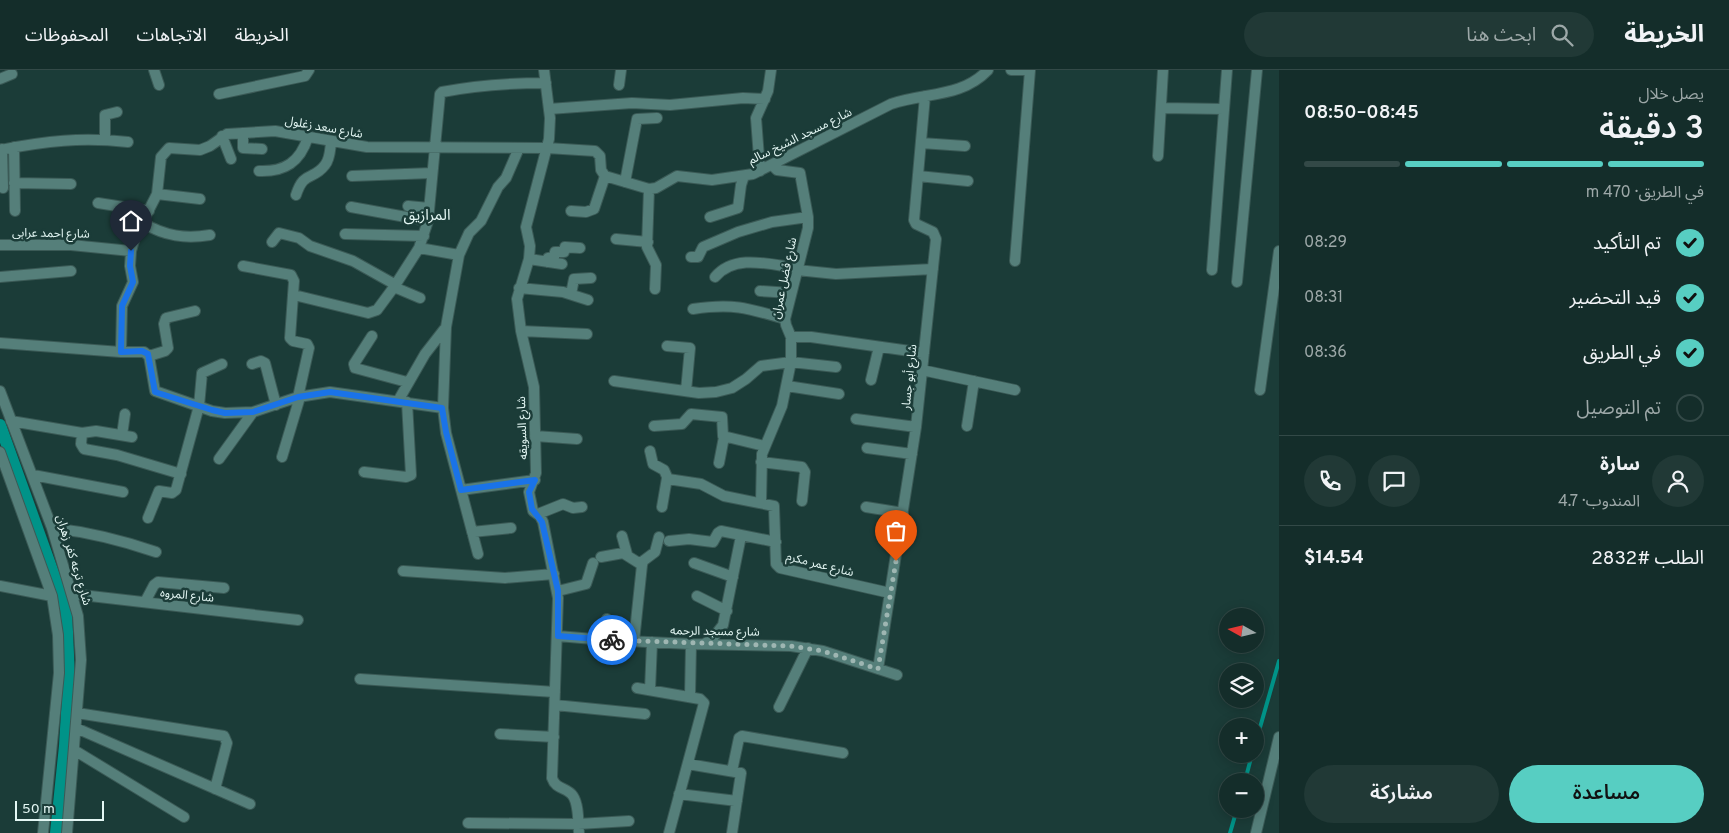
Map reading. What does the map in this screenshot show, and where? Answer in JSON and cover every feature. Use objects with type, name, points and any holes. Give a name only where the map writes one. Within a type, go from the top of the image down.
[{"type":"street","points":[[154,70],[159,84]]},
{"type":"street","points":[[219,94],[305,76],[310,70]]},
{"type":"street","name":"شارع السويقه","points":[[544,70],[550,109],[550,128],[547,148],[526,227],[530,246],[529,259],[519,288],[518,310],[534,387],[535,480],[529,492],[532,509],[538,514],[542,522],[558,591],[552,778],[556,786],[568,791],[575,798],[579,828]]},
{"type":"street","points":[[619,85],[621,70]]},
{"type":"street","points":[[760,171],[756,118],[758,109],[765,99],[771,70]]},
{"type":"street","name":"شارع مسجد الشيخ سالم","points":[[649,190],[678,176],[712,180],[744,176],[760,171],[891,104],[963,88],[980,78],[988,70]]},
{"type":"street","points":[[1011,70],[1025,70]]},
{"type":"street","points":[[1015,261],[1030,70]]},
{"type":"street","points":[[1158,156],[1163,70]]},
{"type":"street","points":[[1212,270],[1227,70]]},
{"type":"street","points":[[1237,282],[1257,70]]},
{"type":"street","points":[[0,79],[12,74]]},
{"type":"street","points":[[294,296],[368,313],[376,310],[395,286],[420,248],[424,236],[428,221],[439,95],[442,92],[477,86],[511,83],[546,83]]},
{"type":"street","name":"شارع أبو جسار","points":[[878,669],[916,427],[933,269],[935,237],[931,230],[916,224],[914,220],[924,96]]},
{"type":"street","points":[[550,109],[625,103],[670,105],[743,98],[765,99]]},
{"type":"street","points":[[1160,108],[1224,109]]},
{"type":"street","points":[[105,139],[105,115],[117,112]]},
{"type":"street","points":[[625,182],[637,119],[657,118]]},
{"type":"street","name":"شارع سعد زغلول","points":[[121,352],[122,306],[133,282],[130,266],[134,237],[143,224],[157,194],[161,157],[165,150],[173,147],[200,150],[210,146],[222,136],[275,132],[331,143],[367,147],[547,148]]},
{"type":"street","points":[[243,133],[243,148],[262,149]]},
{"type":"street","points":[[222,136],[231,159]]},
{"type":"street","points":[[259,171],[273,172],[285,168],[296,160],[304,150],[308,137]]},
{"type":"street","points":[[3,188],[1,149],[74,138],[128,142]]},
{"type":"street","points":[[296,195],[303,180],[325,165],[331,143]]},
{"type":"street","points":[[921,143],[965,146]]},
{"type":"street","points":[[14,147],[15,211]]},
{"type":"street","points":[[478,554],[446,432],[442,408],[446,327],[459,255],[469,233],[481,221],[498,187],[506,178],[519,148]]},
{"type":"street","points":[[547,148],[597,151],[600,156],[601,170],[604,176],[594,209],[586,212],[571,211]]},
{"type":"street","name":"شارع فضل عمران","points":[[761,503],[761,462],[764,446],[782,406],[791,362],[791,337],[785,319],[808,228],[808,217],[800,173],[778,170],[772,165]]},
{"type":"street","points":[[352,176],[432,173]]},
{"type":"street","points":[[604,176],[649,190],[648,250],[656,265],[655,289]]},
{"type":"street","points":[[710,217],[738,208],[744,176]]},
{"type":"street","points":[[918,176],[968,181]]},
{"type":"street","points":[[14,183],[71,184]]},
{"type":"street","points":[[157,194],[200,199]]},
{"type":"street","points":[[98,203],[149,211]]},
{"type":"street","points":[[408,206],[429,208]]},
{"type":"street","points":[[351,207],[428,221]]},
{"type":"street","points":[[691,256],[698,257],[703,247],[738,232],[772,222],[808,217]]},
{"type":"street","points":[[143,224],[162,233],[182,237],[210,235]]},
{"type":"street","points":[[272,242],[279,233],[299,238],[310,246],[353,261],[395,286],[420,298]]},
{"type":"street","points":[[344,234],[424,236]]},
{"type":"street","points":[[616,239],[648,242]]},
{"type":"street","name":"شارع احمد عرابى","points":[[0,245],[71,245],[131,251]]},
{"type":"street","points":[[547,262],[548,258],[554,257],[555,252],[564,252],[565,247],[580,248]]},
{"type":"street","points":[[420,248],[459,255]]},
{"type":"street","points":[[1260,390],[1279,250]]},
{"type":"street","points":[[529,259],[562,264]]},
{"type":"street","points":[[714,277],[726,267],[763,262],[768,265],[836,274],[933,269]]},
{"type":"street","points":[[243,266],[291,276],[295,284],[290,338],[293,342],[307,344],[309,348],[299,397],[282,457]]},
{"type":"street","points":[[0,277],[71,271]]},
{"type":"street","points":[[571,294],[574,279],[591,278]]},
{"type":"street","points":[[519,288],[571,294],[588,300]]},
{"type":"street","points":[[760,291],[791,293]]},
{"type":"street","points":[[693,309],[734,305],[785,319]]},
{"type":"street","points":[[149,356],[165,351],[168,348],[164,324],[166,318],[195,311]]},
{"type":"street","points":[[364,472],[406,477],[411,475],[402,402],[407,382],[425,354],[446,327]]},
{"type":"street","points":[[521,331],[587,334]]},
{"type":"street","points":[[372,336],[354,364],[354,368],[407,382]]},
{"type":"street","points":[[791,337],[811,337],[924,353]]},
{"type":"street","points":[[0,343],[121,352],[142,351],[149,356],[155,392],[225,413],[253,412],[299,397],[330,392],[442,408]]},
{"type":"street","points":[[667,346],[690,348],[686,391]]},
{"type":"street","points":[[871,380],[879,347]]},
{"type":"street","points":[[252,364],[261,361],[266,364],[276,405]]},
{"type":"street","points":[[614,381],[686,391],[716,392],[732,388],[761,366],[791,362],[836,366]]},
{"type":"street","points":[[148,518],[158,492],[162,490],[175,492],[199,406],[202,374],[222,364]]},
{"type":"street","points":[[922,370],[1015,390]]},
{"type":"street","points":[[967,426],[974,381]]},
{"type":"street","points":[[787,386],[840,394]]},
{"type":"street","name":"شارع ترعه كفر زهران","points":[[0,391],[52,528],[78,616],[81,653],[67,833]]},
{"type":"street","points":[[219,459],[253,412]]},
{"type":"street","points":[[11,422],[127,436],[125,414]]},
{"type":"street","points":[[654,426],[682,424],[691,414],[722,417],[721,432],[724,437],[719,463]]},
{"type":"street","points":[[856,419],[916,427]]},
{"type":"street","points":[[82,432],[81,444],[84,449],[132,459],[180,474]]},
{"type":"street","points":[[535,436],[577,439]]},
{"type":"street","points":[[724,437],[764,446]]},
{"type":"street","points":[[867,448],[912,454]]},
{"type":"street","points":[[650,451],[653,464],[664,470],[667,478],[662,507]]},
{"type":"street","points":[[0,452],[52,596],[58,635],[59,673],[43,833]]},
{"type":"street","points":[[761,462],[802,467],[805,472],[802,501]]},
{"type":"street","points":[[33,475],[123,492]]},
{"type":"street","points":[[667,478],[701,484],[724,496],[773,505],[775,509],[776,542],[721,532],[713,542],[689,539],[669,541]]},
{"type":"street","points":[[461,490],[535,480]]},
{"type":"street","points":[[538,514],[563,504],[575,508],[582,507]]},
{"type":"street","points":[[866,507],[903,513]]},
{"type":"street","points":[[52,528],[87,532],[122,540],[156,552]]},
{"type":"street","points":[[472,532],[510,528]]},
{"type":"street","points":[[622,536],[627,554]]},
{"type":"street","points":[[704,644],[718,633],[726,611],[742,536]]},
{"type":"street","points":[[634,641],[642,565],[643,561],[655,552],[658,537]]},
{"type":"street","name":"شارع عمر مكرم","points":[[776,542],[776,562],[780,568],[890,593]]},
{"type":"street","points":[[558,591],[586,584],[597,560],[620,553],[627,554],[642,565]]},
{"type":"street","points":[[694,563],[734,578]]},
{"type":"street","points":[[403,571],[496,578],[554,574]]},
{"type":"street","points":[[145,602],[154,584],[158,582],[224,588]]},
{"type":"street","points":[[0,586],[52,596]]},
{"type":"street","name":"شارع المروه","points":[[73,594],[298,620]]},
{"type":"street","points":[[697,596],[726,611]]},
{"type":"street","points":[[605,640],[607,619]]},
{"type":"street","name":"شارع مسجد الرحمه","points":[[558,636],[605,640],[774,645],[808,648],[897,675]]},
{"type":"street","points":[[650,690],[652,642]]},
{"type":"street","points":[[690,698],[691,644]]},
{"type":"street","points":[[779,707],[808,648]]},
{"type":"street","points":[[360,679],[555,692]]},
{"type":"street","points":[[637,688],[700,699],[704,705],[669,833]]},
{"type":"street","points":[[555,705],[645,714]]},
{"type":"street","points":[[77,713],[224,736],[226,743],[215,789]]},
{"type":"street","points":[[76,728],[250,804]]},
{"type":"street","points":[[500,734],[554,738]]},
{"type":"street","points":[[732,771],[739,738],[742,736],[842,753]]},
{"type":"street","points":[[1256,833],[1279,737]]},
{"type":"street","points":[[74,750],[184,817]]},
{"type":"street","points":[[688,764],[740,772],[732,833]]},
{"type":"street","points":[[680,794],[737,801]]},
{"type":"street","points":[[468,823],[579,828],[630,821]]},
{"type":"waterway","points":[[0,425],[66,609],[69,678],[65,746],[56,833]]},
{"type":"waterway","points":[[1263,718],[1279,661]]},
{"type":"waterway","points":[[1247,773],[1250,763]]},
{"type":"waterway","points":[[1230,833],[1234,818]]},
{"type":"way so far","points":[[612,640],[791,646],[823,651],[878,669],[896,561]]},
{"type":"district","name":"المرازيق","points":[[427,215]]},
{"type":"route","points":[[131,251],[130,266],[133,282],[122,306],[121,352],[142,351],[148,354],[155,392],[225,413],[253,412],[298,397],[330,392],[442,408],[446,432],[461,490],[535,480],[529,492],[532,509],[542,519],[558,591],[558,636],[612,640]]}]
